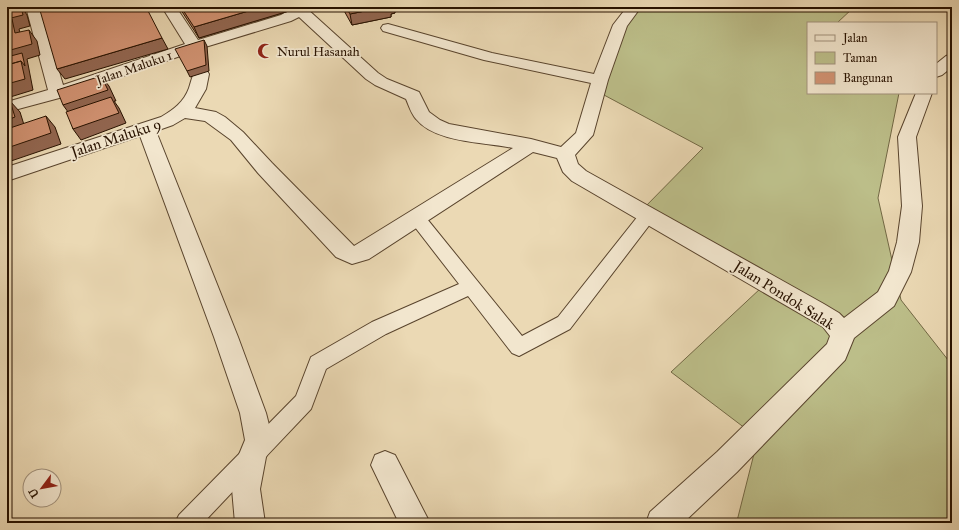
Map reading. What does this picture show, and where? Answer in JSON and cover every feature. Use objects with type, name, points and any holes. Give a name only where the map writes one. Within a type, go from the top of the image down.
[{"type":"street","points":[[33,7],[57,93]]},
{"type":"street","name":"Jalan Maluku 1","points":[[7,107],[57,93],[194,48],[169,7]]},
{"type":"street","points":[[194,48],[286,18],[298,9],[372,76],[413,96],[418,111],[427,120],[459,133],[531,145],[566,154],[584,135],[600,80],[620,25],[634,7]]},
{"type":"street","points":[[388,28],[490,57],[600,80]]},
{"type":"street","points":[[937,71],[952,59]]},
{"type":"street","name":"Jalan Maluku 9","points":[[7,174],[167,121],[178,116],[184,112],[196,94],[201,74]]},
{"type":"street","points":[[842,332],[886,299],[900,272],[908,242],[912,206],[907,137],[924,94]]},
{"type":"street","points":[[184,112],[210,116],[219,121],[237,136],[265,168],[344,251],[352,255],[361,253],[531,145]]},
{"type":"street","points":[[146,128],[226,337],[253,413],[259,441],[252,457],[246,488],[250,523]]},
{"type":"street","name":"Jalan Pondok Salak","points":[[566,154],[570,167],[579,176],[816,311],[831,320],[842,332],[841,342],[836,352],[728,462],[660,523]]},
{"type":"street","points":[[385,464],[415,523]]},
{"type":"lane","points":[[416,218],[472,286],[519,347],[564,323],[648,215]]},
{"type":"lane","points":[[187,523],[304,402],[318,363],[379,328],[472,286]]},
{"type":"green space","points":[[631,7],[853,8],[838,22],[807,22],[807,94],[899,94],[878,198],[901,300],[952,365],[952,523],[739,523],[737,521],[758,438],[671,372],[761,288],[641,211],[703,148],[604,95],[624,11]]},
{"type":"building","points":[[7,7],[21,7],[23,15],[7,19]]},
{"type":"building","points":[[39,7],[146,7],[162,38],[57,69]]},
{"type":"building","points":[[181,7],[262,7],[194,27]]},
{"type":"building","points":[[346,7],[385,7],[350,14]]},
{"type":"building","points":[[12,19],[15,33],[29,30],[32,44],[7,51],[7,20]]},
{"type":"building","points":[[204,40],[206,65],[187,71],[175,49]]},
{"type":"building","points":[[22,53],[25,66],[21,61],[7,65],[7,57]]},
{"type":"building","points":[[21,61],[25,79],[7,84],[7,65]]},
{"type":"building","points":[[101,76],[108,90],[63,105],[57,90]]},
{"type":"building","points":[[111,97],[119,113],[73,129],[66,112]]},
{"type":"building","points":[[10,101],[15,117],[7,120],[7,102]]},
{"type":"building","points":[[46,116],[51,133],[7,148],[7,129]]},
{"type":"place","name":"Nurul Hasanah","points":[[265,51]]}]
